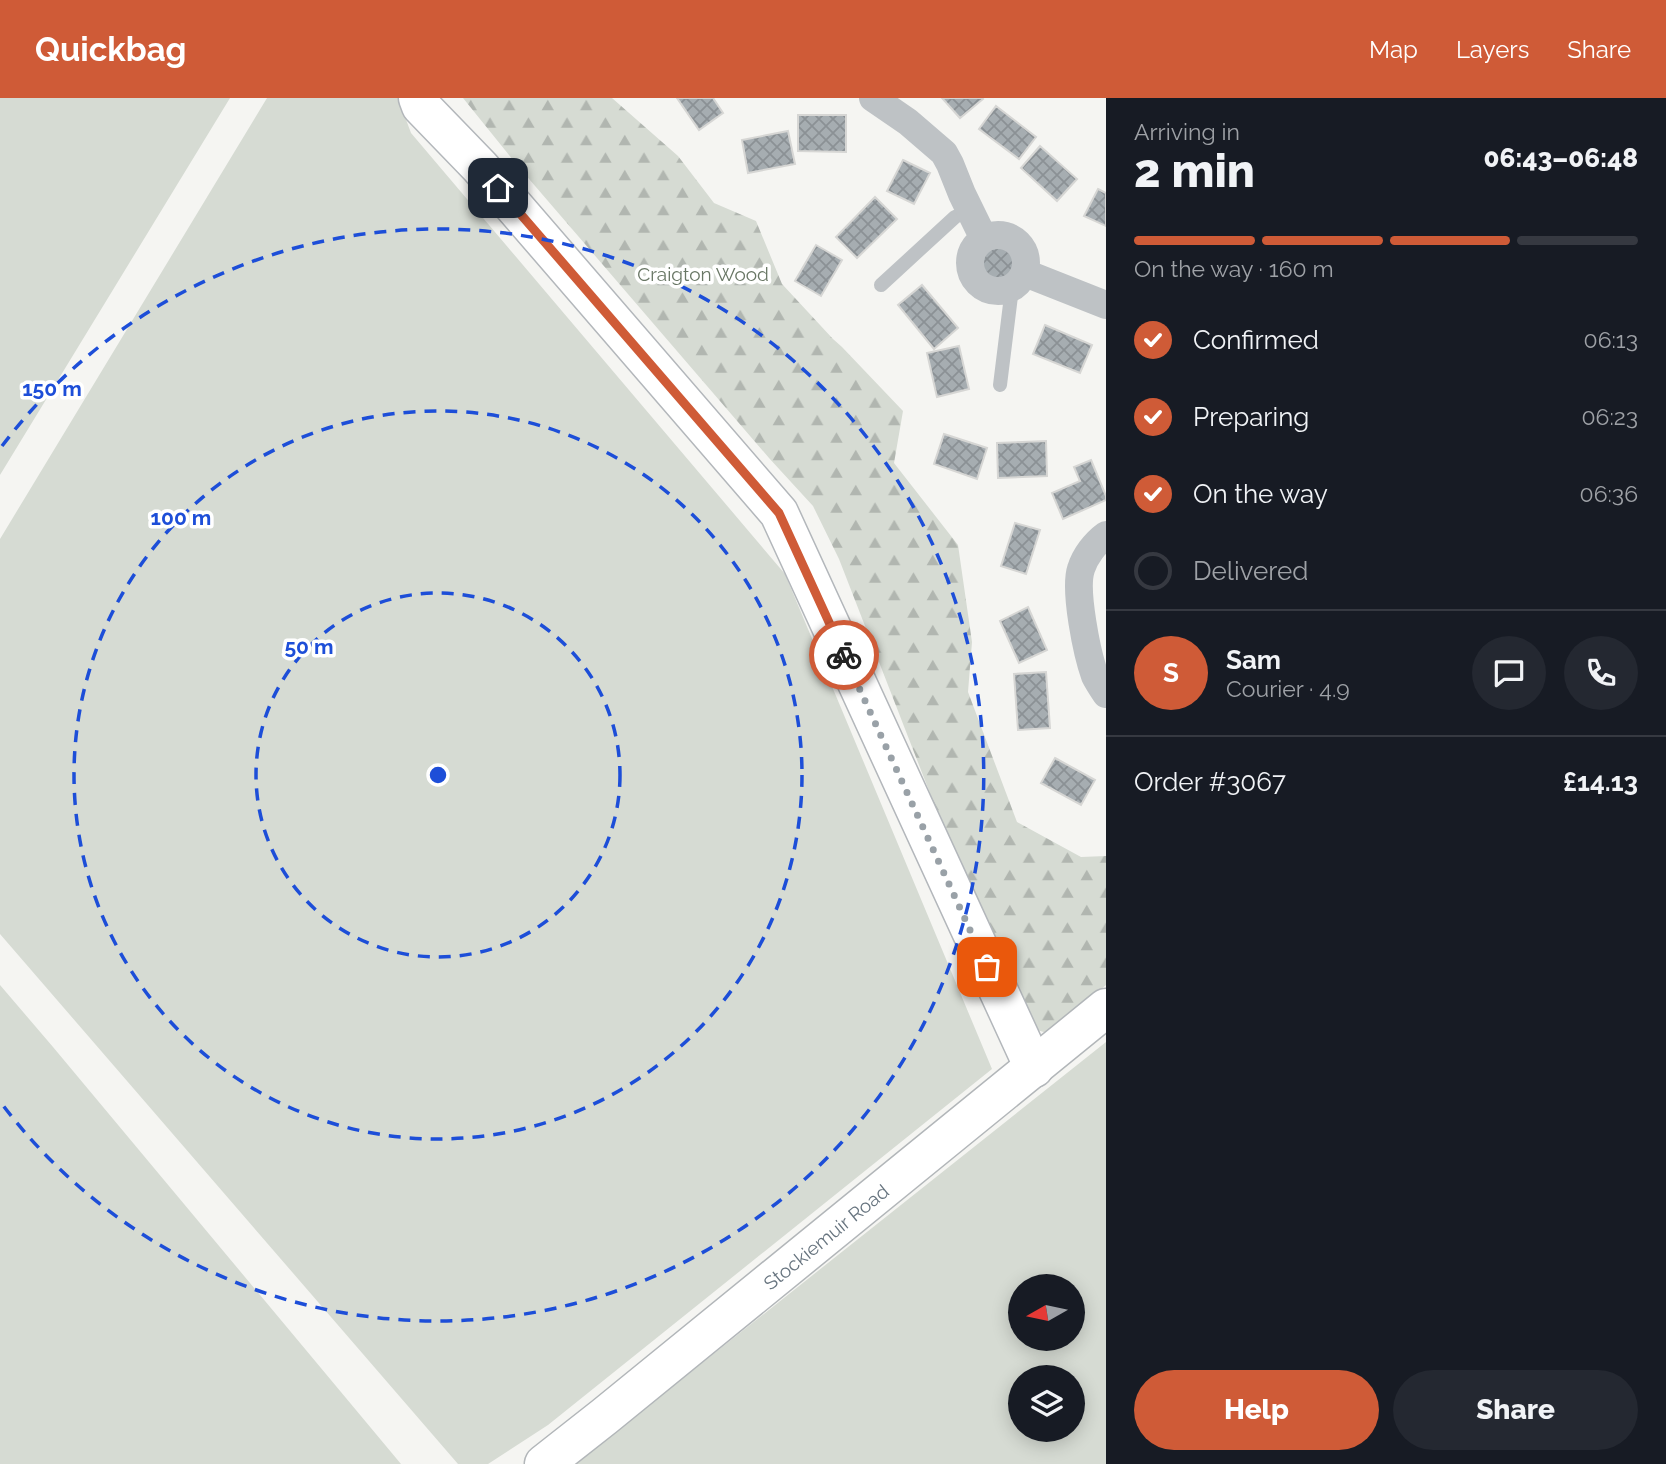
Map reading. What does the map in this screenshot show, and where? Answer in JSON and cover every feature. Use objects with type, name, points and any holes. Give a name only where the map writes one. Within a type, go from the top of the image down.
[{"type":"street","points":[[418,98],[421,106],[480,167],[779,513],[1034,1068]]},
{"type":"street","points":[[873,98],[908,122],[944,153],[984,239]]},
{"type":"street","points":[[994,236],[1013,239],[1025,254],[1026,264],[1018,280],[1003,291],[984,288],[972,273],[972,253],[984,239],[994,236]]},
{"type":"street","points":[[1018,280],[1106,305]]},
{"type":"street","points":[[1106,535],[1092,547],[1084,561],[1080,570],[1078,591],[1090,659],[1096,679],[1106,694]]},
{"type":"street","name":"Stockiemuir Road","points":[[544,1464],[1106,1008]]},
{"type":"lane","points":[[881,285],[955,217],[970,210]]},
{"type":"lane","points":[[1000,385],[1018,280]]},
{"type":"green space","points":[[0,98],[230,98],[0,475]]},
{"type":"green space","points":[[267,98],[398,98],[411,133],[785,574],[992,1069],[548,1425],[488,1464],[458,1464],[0,934],[0,539]]},
{"type":"green space","name":"Craigton Wood","points":[[463,98],[612,98],[678,156],[714,203],[756,221],[782,284],[903,411],[894,463],[958,545],[972,642],[968,692],[1017,822],[1081,857],[1106,856],[1106,985],[1047,1033],[1020,1025],[839,559],[813,506],[517,165]]},
{"type":"green space","points":[[0,985],[53,1047],[401,1464],[0,1464]]},
{"type":"green space","points":[[1106,1042],[1106,1464],[575,1464]]},
{"type":"building","points":[[677,98],[713,98],[723,113],[699,130]]},
{"type":"building","points":[[942,98],[982,98],[983,99],[960,118]]},
{"type":"building","points":[[996,106],[1036,137],[1019,159],[979,129]]},
{"type":"building","points":[[798,115],[846,115],[846,152],[798,151]]},
{"type":"building","points":[[788,131],[795,164],[748,173],[742,140]]},
{"type":"building","points":[[1040,146],[1077,179],[1057,201],[1021,168]]},
{"type":"building","points":[[903,160],[930,173],[914,204],[887,191]]},
{"type":"building","points":[[1098,189],[1106,193],[1106,226],[1084,216]]},
{"type":"building","points":[[875,197],[897,219],[857,258],[836,237]]},
{"type":"building","points":[[996,244],[1008,250],[1014,262],[1008,274],[996,280],[984,274],[978,262],[984,250]]},
{"type":"building","points":[[816,245],[842,260],[821,296],[795,281]]},
{"type":"building","points":[[922,285],[958,328],[934,349],[898,305]]},
{"type":"building","points":[[1045,325],[1092,345],[1080,373],[1033,354]]},
{"type":"building","points":[[959,346],[969,389],[937,397],[927,353]]},
{"type":"building","points":[[944,434],[987,448],[977,479],[934,464]]},
{"type":"building","points":[[1046,441],[1047,476],[998,478],[997,443]]},
{"type":"building","points":[[1091,460],[1106,500],[1063,519],[1052,493],[1080,481],[1074,467]]},
{"type":"building","points":[[1015,523],[1040,530],[1026,574],[1001,566]]},
{"type":"building","points":[[1028,607],[1047,650],[1019,663],[1000,621]]},
{"type":"building","points":[[1046,672],[1050,728],[1018,730],[1014,674]]},
{"type":"building","points":[[1055,758],[1095,780],[1081,805],[1041,783]]},
{"type":"way so far","points":[[844,655],[987,967]]},
{"type":"route","points":[[498,188],[779,513],[844,655]]}]
